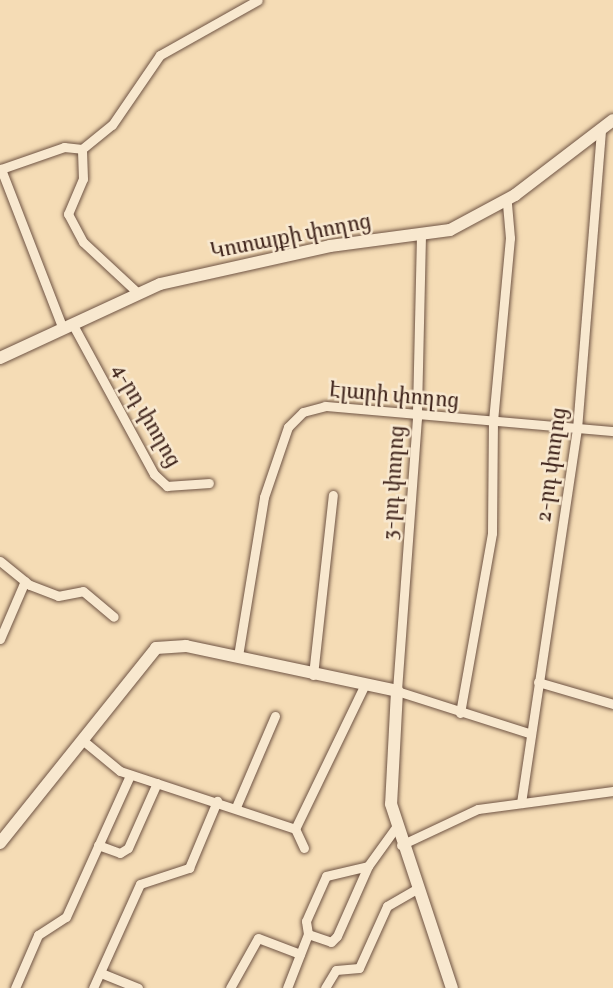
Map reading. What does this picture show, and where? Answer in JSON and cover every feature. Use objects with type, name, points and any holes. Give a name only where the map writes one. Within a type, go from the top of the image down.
[{"type":"street","points":[[0,169],[64,147],[82,149],[112,125],[160,55],[258,0]]},
{"type":"street","name":"Կոտայքի փողոց","points":[[0,358],[139,294],[330,246],[450,230],[507,200],[613,120]]},
{"type":"street","name":"2-րդ փողոց","points":[[521,803],[528,733],[577,429],[601,130]]},
{"type":"street","points":[[82,149],[83,179],[69,204],[71,221],[83,242],[139,294]]},
{"type":"street","name":"4-րդ փողոց","points":[[0,169],[68,327],[154,474],[167,486],[209,483]]},
{"type":"street","points":[[460,713],[492,533],[493,421],[510,238],[507,200]]},
{"type":"street","name":"3-րդ փողոց","points":[[397,691],[417,418],[421,235]]},
{"type":"street","name":"Էլարի փողոց","points":[[238,656],[264,498],[288,427],[303,412],[326,406],[417,418],[613,431]]},
{"type":"street","points":[[313,674],[333,495]]},
{"type":"street","points":[[0,561],[25,581],[58,596],[83,591],[114,617]]},
{"type":"street","points":[[0,639],[25,581]]},
{"type":"street","points":[[0,843],[86,743],[156,648],[186,646],[397,691],[528,733]]},
{"type":"street","points":[[538,682],[613,704]]},
{"type":"street","points":[[295,829],[365,684]]},
{"type":"street","points":[[397,691],[391,783],[396,827],[448,987]]},
{"type":"street","points":[[236,807],[275,716]]},
{"type":"street","points":[[86,743],[130,775],[236,807],[295,829],[304,848]]},
{"type":"street","points":[[15,988],[38,935],[66,917],[130,775]]},
{"type":"street","points":[[98,845],[120,853],[128,848],[157,783]]},
{"type":"street","points":[[401,845],[478,809],[613,791]]},
{"type":"street","points":[[93,988],[139,884],[189,868],[217,801]]},
{"type":"street","points":[[308,934],[331,942],[337,936],[368,866],[396,827]]},
{"type":"street","points":[[287,988],[308,934],[306,921],[326,876],[368,866]]},
{"type":"street","points":[[325,988],[336,971],[359,968],[387,906],[416,889]]},
{"type":"street","points":[[230,988],[258,938],[300,954]]},
{"type":"street","points":[[101,973],[137,988]]}]
